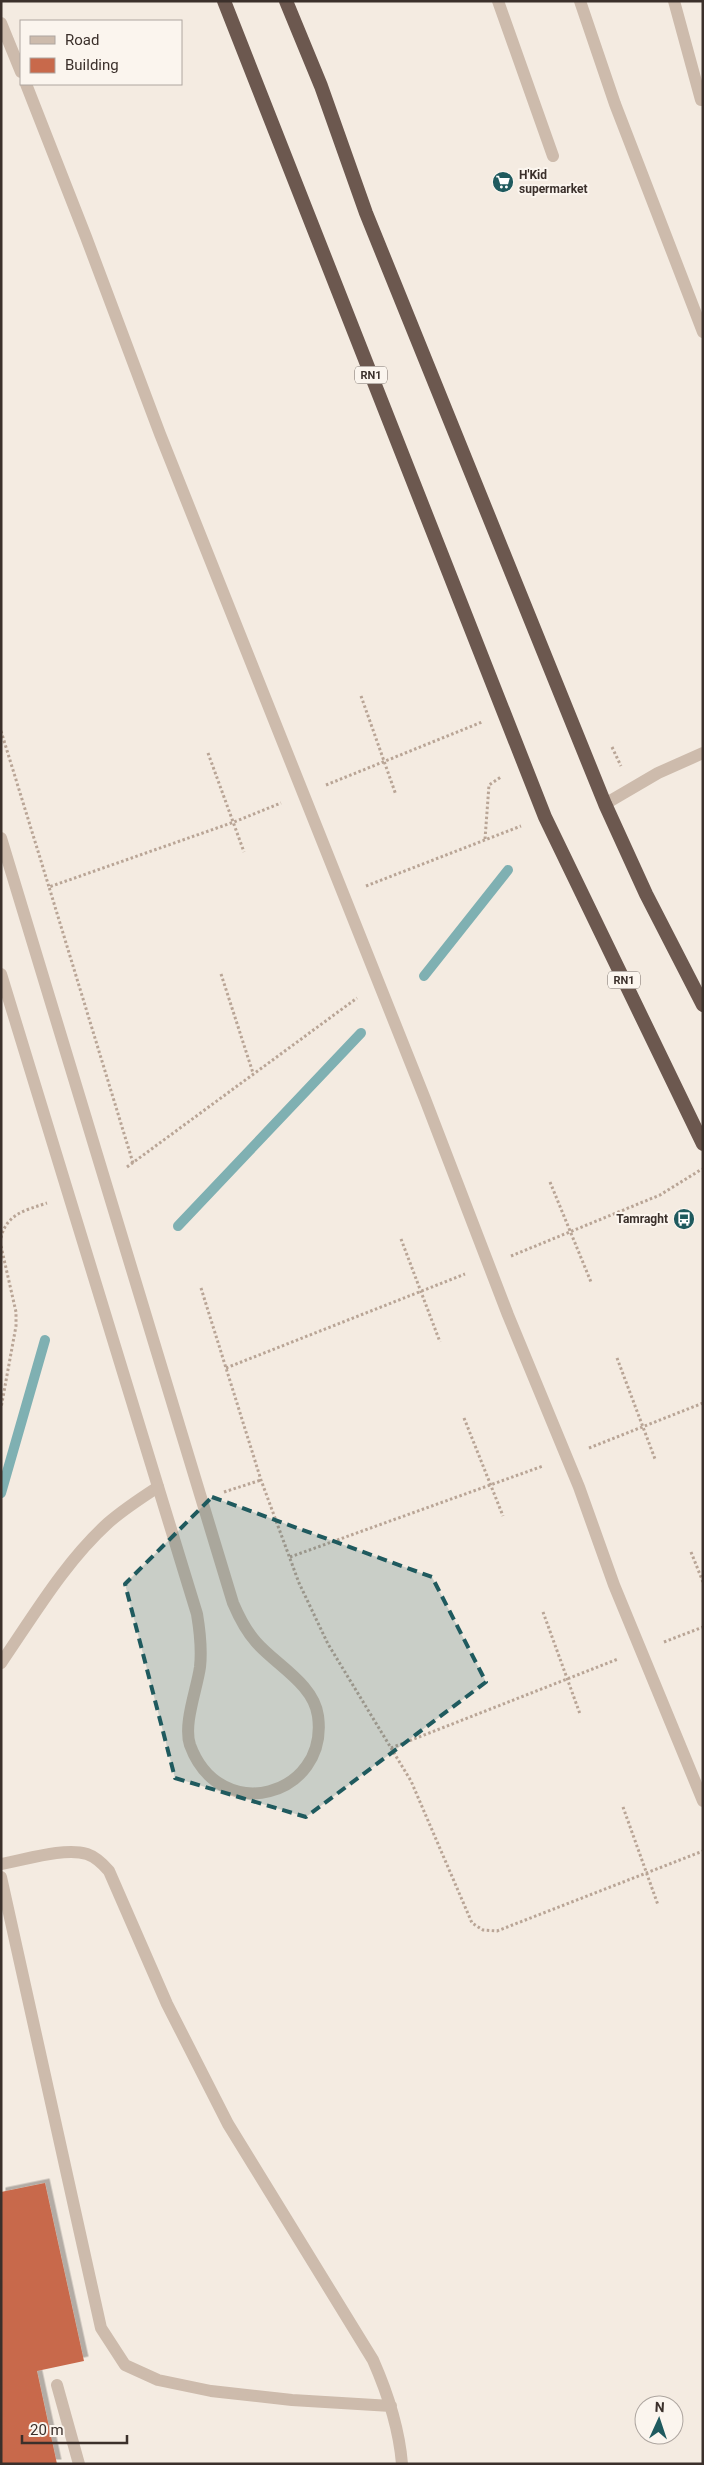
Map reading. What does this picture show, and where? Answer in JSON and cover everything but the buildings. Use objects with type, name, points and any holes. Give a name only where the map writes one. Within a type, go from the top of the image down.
[{"type":"highway","name":"RN1","points":[[224,1],[545,817],[703,1144]]},
{"type":"highway","points":[[286,1],[321,86],[377,241],[605,804],[646,894],[703,1005]]},
{"type":"street","points":[[498,1],[553,156]]},
{"type":"street","points":[[580,1],[625,130],[703,332]]},
{"type":"street","points":[[674,1],[701,100]]},
{"type":"street","points":[[1,23],[20,70]]},
{"type":"street","points":[[26,85],[160,434],[379,982],[508,1315],[567,1457],[614,1585],[703,1801]]},
{"type":"street","points":[[605,804],[658,773],[703,753]]},
{"type":"street","points":[[1,838],[233,1603],[242,1623],[269,1657],[306,1689],[318,1715],[318,1744],[306,1768],[284,1787],[255,1795],[225,1788],[202,1770],[189,1743],[190,1714],[197,1690],[201,1639],[197,1614],[1,974]]},
{"type":"street","points":[[1,1663],[87,1544],[115,1518],[158,1487]]},
{"type":"street","points":[[1,1864],[74,1852],[88,1854],[100,1861],[109,1871],[167,2004],[228,2124],[373,2360],[396,2421],[402,2464]]},
{"type":"street","points":[[1,1877],[101,2328],[125,2365],[158,2380],[211,2391],[292,2400],[391,2406]]},
{"type":"street","points":[[57,2385],[79,2464]]},
{"type":"path","points":[[361,696],[396,795]]},
{"type":"path","points":[[49,887],[234,822],[485,721]]},
{"type":"path","points":[[1,731],[133,1163]]},
{"type":"path","points":[[611,745],[631,789]]},
{"type":"path","points":[[208,753],[244,852]]},
{"type":"path","points":[[485,839],[489,785],[505,775]]},
{"type":"path","points":[[344,894],[545,817]]},
{"type":"path","points":[[221,974],[253,1073]]},
{"type":"path","points":[[106,1183],[379,982]]},
{"type":"path","points":[[550,1182],[591,1282]]},
{"type":"path","points":[[1,1238],[8,1221],[17,1214],[69,1196]]},
{"type":"path","points":[[401,1239],[440,1342]]},
{"type":"path","points":[[1,1246],[16,1312],[16,1326],[1,1408]]},
{"type":"path","points":[[201,1288],[261,1480],[299,1583],[328,1644],[365,1708],[392,1748],[411,1781],[472,1923],[477,1927],[497,1931],[703,1851]]},
{"type":"path","points":[[617,1358],[655,1458]]},
{"type":"path","points":[[290,1557],[567,1457],[703,1402]]},
{"type":"path","points":[[464,1418],[503,1516]]},
{"type":"path","points":[[202,1499],[261,1480]]},
{"type":"path","points":[[691,1552],[703,1582]]},
{"type":"path","points":[[543,1612],[580,1714]]},
{"type":"path","points":[[392,1748],[567,1678],[703,1627]]},
{"type":"path","points":[[623,1807],[658,1905]]},
{"type":"highlighted area","points":[[212,1497],[432,1577],[486,1682],[306,1817],[175,1778],[125,1584]]},
{"type":"waterway","points":[[424,976],[508,870]]},
{"type":"waterway","points":[[178,1226],[361,1033]]},
{"type":"waterway","points":[[1,1493],[45,1340]]},
{"type":"place","name":"H'Kid supermarket","points":[[503,182]]},
{"type":"place","name":"Tamraght","points":[[684,1219]]}]
